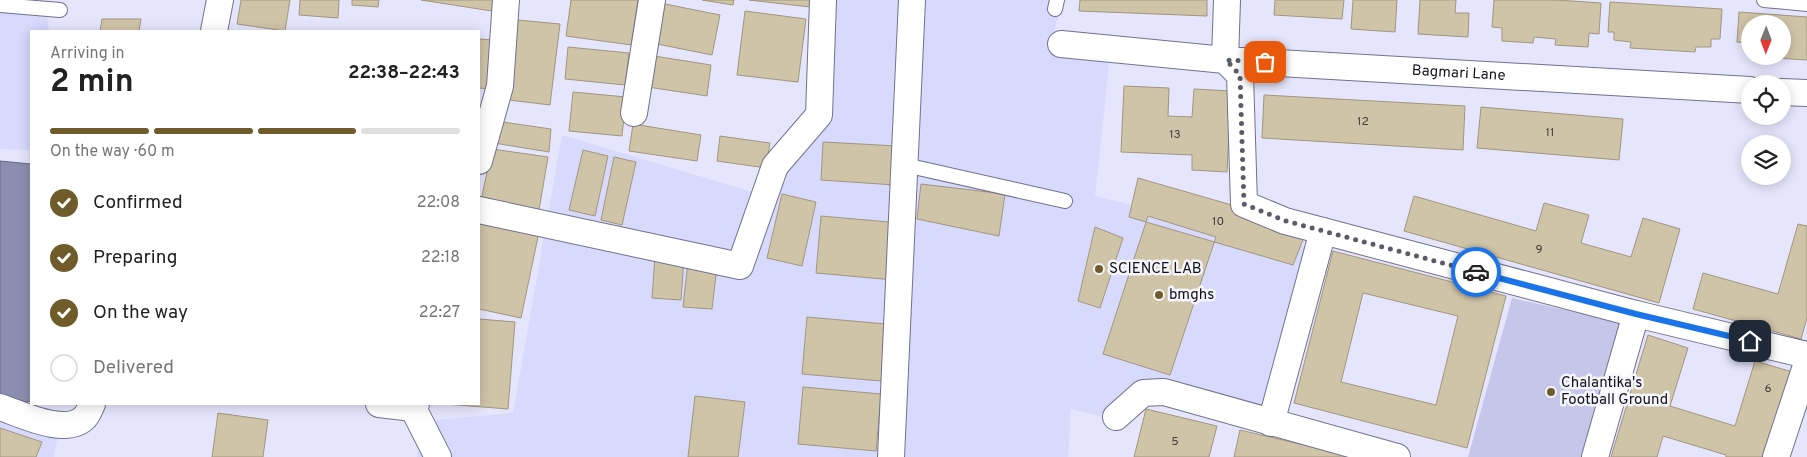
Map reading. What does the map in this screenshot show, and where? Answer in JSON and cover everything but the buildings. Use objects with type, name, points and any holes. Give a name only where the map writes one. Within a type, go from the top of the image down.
[{"type":"street","points":[[214,30],[220,0]]},
{"type":"street","points":[[480,157],[500,86],[506,0]]},
{"type":"street","points":[[634,113],[652,0]]},
{"type":"street","points":[[480,210],[740,266],[775,166],[819,115],[823,0]]},
{"type":"street","points":[[891,457],[912,0]]},
{"type":"street","points":[[1227,0],[1226,60],[1240,75],[1244,204],[1286,221],[1323,231],[1636,314],[1807,355]]},
{"type":"street","name":"Bagmari Lane","points":[[1061,44],[1226,60],[1741,89]]},
{"type":"street","points":[[1791,93],[1807,94]]},
{"type":"street","points":[[1271,423],[1323,231]]},
{"type":"street","points":[[1596,457],[1636,314]]},
{"type":"street","points":[[1776,457],[1807,363]]},
{"type":"street","points":[[1116,417],[1143,393],[1164,392],[1381,455]]},
{"type":"street","points":[[0,407],[48,423],[64,426],[75,424],[84,418],[91,405]]},
{"type":"street","points":[[397,405],[415,406],[438,457]]},
{"type":"lane","points":[[1764,0],[1807,4]]},
{"type":"lane","points":[[0,5],[60,10]]},
{"type":"lane","points":[[905,165],[1064,201]]},
{"type":"shaded area","points":[[0,0],[45,0],[49,30],[30,30],[30,150],[0,149]]},
{"type":"shaded area","points":[[823,0],[1062,0],[1052,41],[1111,47],[1095,196],[1310,248],[1267,411],[1143,381],[1103,417],[1071,409],[1068,457],[417,457],[423,421],[513,413],[562,135],[772,198],[815,120]]},
{"type":"shaded area","points":[[0,161],[30,164],[30,401],[0,406]]},
{"type":"shaded area","name":"Chalantika's Football Ground","points":[[1512,298],[1636,326],[1596,457],[1468,457]]},
{"type":"shaded area","points":[[0,397],[61,418],[54,457],[0,457]]},
{"type":"way so far","points":[[1265,62],[1226,60],[1240,75],[1244,204],[1256,211],[1286,221],[1476,272]]},
{"type":"place","name":"SCIENCE LAB","points":[[1099,269]]},
{"type":"place","name":"bmghs","points":[[1159,295]]},
{"type":"place","name":"Chalantika's Football Ground","points":[[1551,392]]},
{"type":"route","points":[[1476,272],[1636,314],[1750,341]]}]
